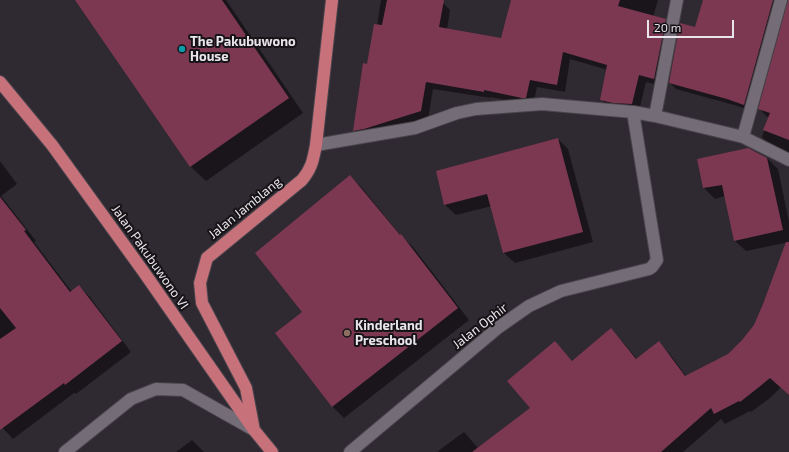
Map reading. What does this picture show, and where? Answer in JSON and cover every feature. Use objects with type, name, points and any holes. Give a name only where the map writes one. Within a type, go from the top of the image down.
[{"type":"main road","name":"Jalan Jamblang","points":[[254,430],[246,388],[202,303],[200,283],[207,258],[302,180],[309,172],[316,145],[332,0]]},
{"type":"main road","name":"Jalan Pakubuwono VI","points":[[0,82],[52,146],[143,271],[254,430],[272,452]]},
{"type":"street","points":[[655,116],[677,0]]},
{"type":"street","points":[[744,137],[781,0]]},
{"type":"street","points":[[316,145],[415,128],[457,113],[476,109],[542,104],[633,112],[655,116],[744,137],[789,160]]},
{"type":"street","name":"Jalan Ophir","points":[[350,452],[499,327],[529,306],[561,291],[652,267],[656,260],[633,112]]},
{"type":"street","points":[[65,452],[131,399],[156,389],[183,390],[254,430]]},
{"type":"building","name":"The Pakubuwono House","points":[[75,0],[222,0],[289,98],[190,167]]},
{"type":"building","points":[[387,0],[444,0],[439,27],[501,38],[511,0],[620,0],[618,6],[666,19],[654,79],[639,75],[632,104],[613,103],[600,100],[607,65],[563,52],[557,85],[530,80],[526,98],[484,90],[484,92],[426,82],[421,111],[353,131],[363,63],[367,64],[374,24],[382,25]]},
{"type":"building","points":[[703,0],[773,0],[744,105],[669,83],[680,23],[695,27]]},
{"type":"building","points":[[788,0],[789,140],[763,130],[770,113],[758,109]]},
{"type":"building","points":[[558,138],[583,232],[503,253],[487,194],[444,205],[436,171]]},
{"type":"building","points":[[748,148],[767,158],[783,230],[734,241],[722,185],[703,188],[697,159]]},
{"type":"building","points":[[350,175],[400,235],[401,234],[458,308],[332,407],[275,333],[302,312],[255,253]]},
{"type":"building","points":[[0,197],[26,230],[24,231],[70,292],[79,285],[122,341],[65,385],[64,383],[0,430],[0,339],[16,328],[0,308]]},
{"type":"building","points":[[786,242],[789,242],[789,395],[770,378],[740,402],[739,401],[714,414],[711,408],[661,452],[472,452],[530,408],[507,381],[555,341],[572,361],[611,328],[636,359],[659,341],[685,376],[728,354],[754,325]]},
{"type":"place","name":"The Pakubuwono House","points":[[182,49]]},
{"type":"place","name":"Kinderland Preschool","points":[[347,333]]}]
